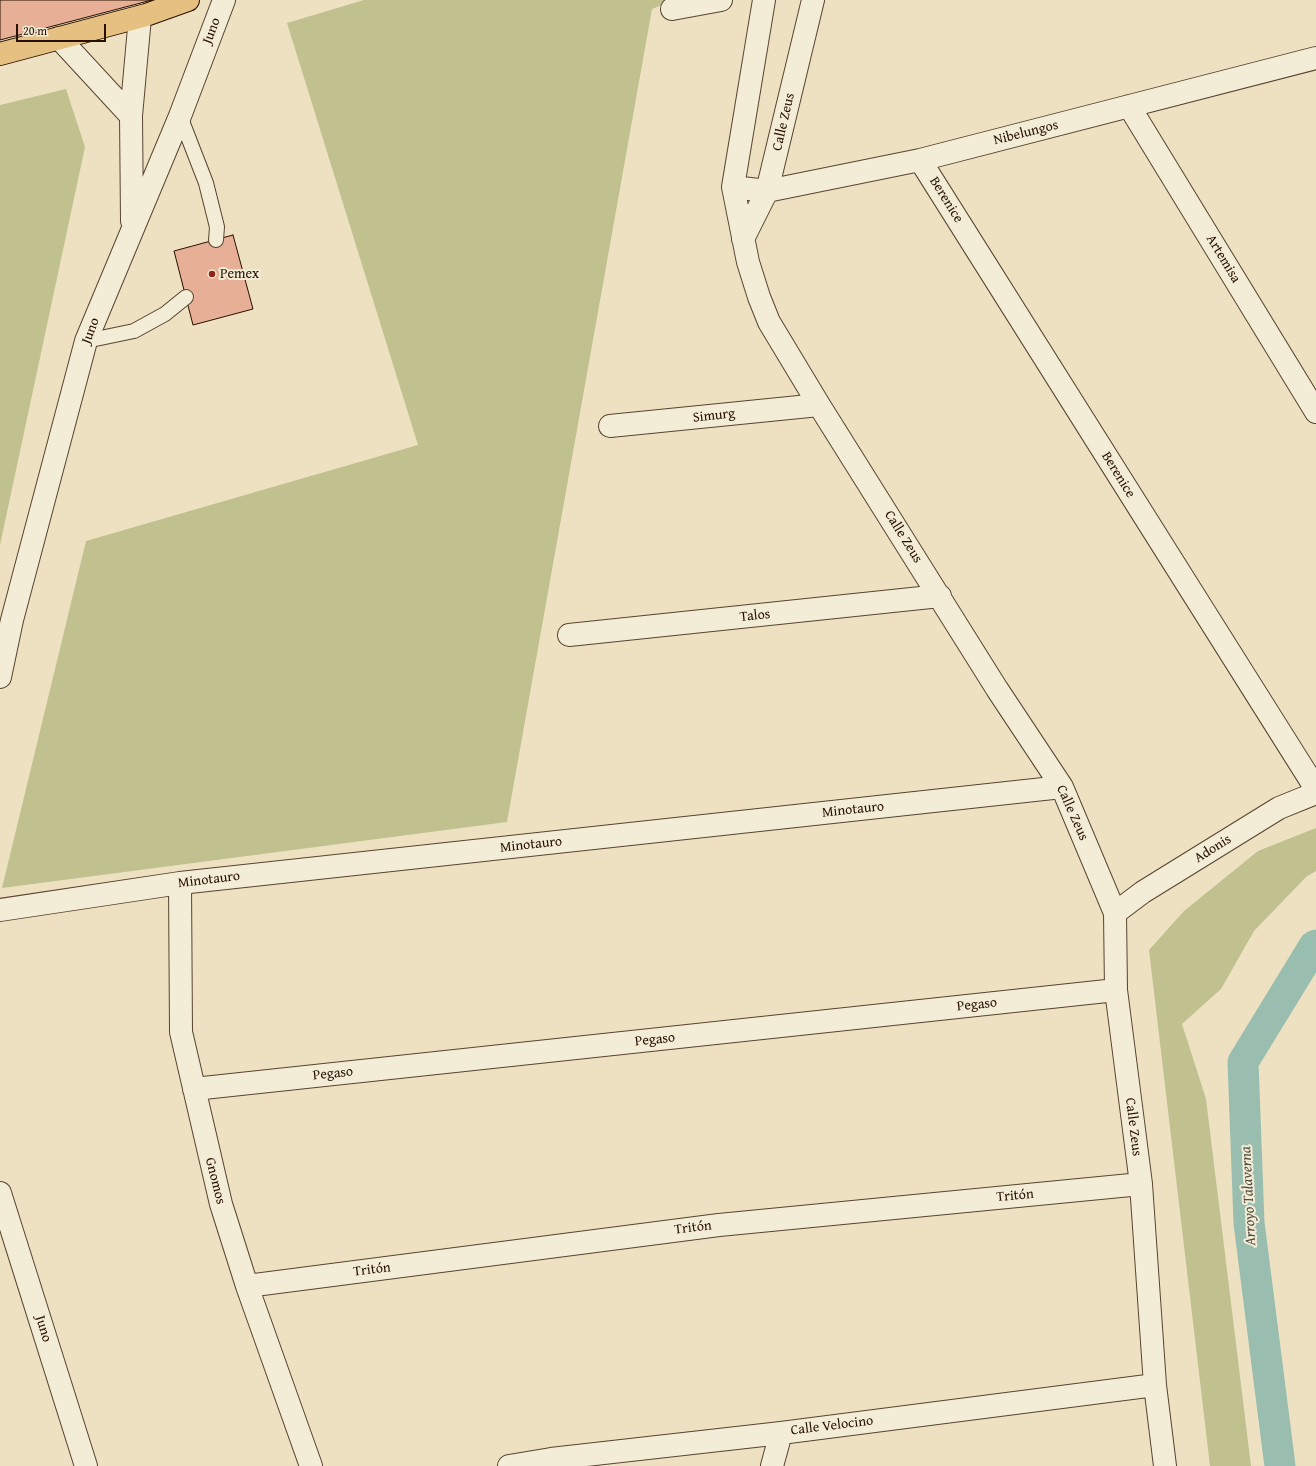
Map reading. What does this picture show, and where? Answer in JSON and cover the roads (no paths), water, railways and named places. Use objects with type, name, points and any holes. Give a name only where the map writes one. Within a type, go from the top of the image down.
[{"type":"main road","points":[[0,54],[140,17],[188,0]]},
{"type":"street","name":"Juno","points":[[0,677],[14,613],[86,341],[180,116],[224,0]]},
{"type":"street","points":[[672,10],[721,0]]},
{"type":"street","name":"Calle Zeus","points":[[764,0],[733,187],[748,262],[759,297],[769,322],[819,405],[997,689],[1062,787],[1114,913],[1116,990],[1141,1184],[1155,1385],[1165,1466]]},
{"type":"street","name":"Calle Zeus","points":[[743,239],[767,191],[813,0]]},
{"type":"street","points":[[132,230],[131,116],[140,17]]},
{"type":"street","points":[[59,38],[131,116]]},
{"type":"street","name":"Nibelungos","points":[[733,187],[767,191],[920,160],[1316,58]]},
{"type":"street","name":"Artemisa","points":[[1129,106],[1316,412]]},
{"type":"street","name":"Berenice","points":[[920,160],[1316,789]]},
{"type":"street","name":"Simurg","points":[[610,426],[819,405]]},
{"type":"street","name":"Talos","points":[[569,635],[940,596]]},
{"type":"street","name":"Minotauro","points":[[0,910],[180,883],[1062,787]]},
{"type":"street","name":"Adonis","points":[[1114,913],[1143,892],[1279,808],[1316,793]]},
{"type":"street","name":"Gnomos","points":[[180,883],[181,1032],[221,1204],[247,1286],[310,1466]]},
{"type":"street","name":"Pegaso","points":[[194,1089],[1116,990]]},
{"type":"street","name":"Tritón","points":[[247,1286],[719,1225],[1141,1184]]},
{"type":"street","name":"Juno","points":[[0,1193],[86,1466]]},
{"type":"street","name":"Calle Velocino","points":[[509,1466],[1155,1385]]},
{"type":"street","points":[[772,1466],[781,1433]]},
{"type":"lane","points":[[180,116],[206,183],[217,227],[216,240]]},
{"type":"lane","points":[[86,341],[134,331],[165,314],[186,297]]},
{"type":"waterway","name":"Arroyo Talaverna","points":[[1280,1466],[1249,1223],[1243,1062],[1316,945]]},
{"type":"place","name":"Pemex","points":[[212,274]]}]
